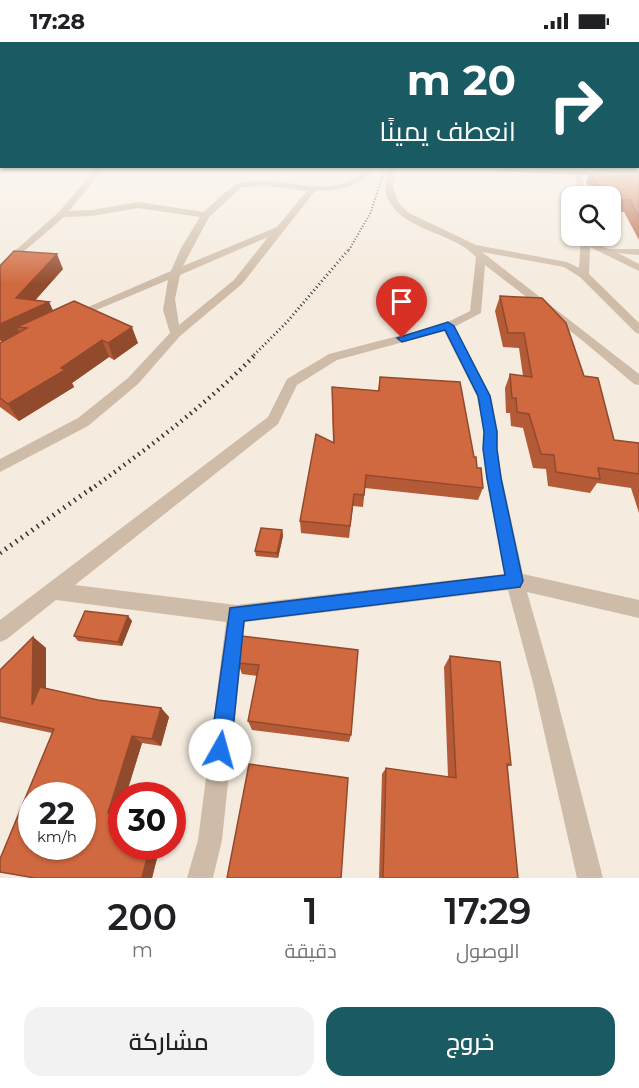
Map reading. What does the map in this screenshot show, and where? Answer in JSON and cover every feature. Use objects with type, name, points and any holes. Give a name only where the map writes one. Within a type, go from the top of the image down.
[{"type":"street","points":[[0,269],[68,206]]},
{"type":"street","points":[[62,214],[92,213],[132,206]]},
{"type":"street","points":[[145,206],[206,215]]},
{"type":"street","points":[[176,333],[169,309],[176,273],[185,248],[206,215],[216,206]]},
{"type":"street","points":[[0,466],[83,422],[133,381],[176,333],[238,282],[299,206]]},
{"type":"street","points":[[398,206],[423,225],[478,253],[639,381]]},
{"type":"street","points":[[63,320],[280,229]]},
{"type":"street","points":[[584,275],[585,246]]},
{"type":"street","points":[[599,246],[639,268]]},
{"type":"street","points":[[604,249],[639,252]]},
{"type":"street","points":[[478,253],[567,265],[584,275],[639,330]]},
{"type":"street","points":[[0,632],[273,420],[292,382],[333,357],[448,326],[475,313],[478,253]]},
{"type":"street","points":[[448,326],[484,396],[491,432],[490,449],[494,478],[515,581],[544,687],[590,878]]},
{"type":"street","points":[[55,591],[236,614],[515,581],[639,609]]},
{"type":"street","points":[[200,878],[210,840],[236,614]]},
{"type":"building","points":[[633,206],[639,206],[639,217]]},
{"type":"building","points":[[14,251],[57,254],[16,298],[49,302],[0,324],[0,266]]},
{"type":"building","points":[[500,296],[542,298],[566,323],[584,376],[598,378],[614,440],[639,443],[639,474],[598,468],[600,479],[556,472],[554,455],[541,454],[529,414],[517,412],[516,398],[512,398],[510,374],[532,377],[524,333],[508,333]]},
{"type":"building","points":[[74,301],[132,327],[108,343],[102,340],[61,368],[65,370],[8,404],[0,398],[0,343],[27,328],[17,327]]},
{"type":"building","points":[[380,377],[460,382],[474,457],[476,457],[477,468],[481,468],[483,488],[366,475],[364,495],[354,494],[350,526],[300,521],[316,434],[334,443],[332,387],[379,391]]},
{"type":"building","points":[[261,528],[282,530],[277,553],[255,551]]},
{"type":"building","points":[[85,611],[128,616],[118,642],[74,636]]},
{"type":"building","points":[[241,636],[358,650],[351,735],[248,721],[259,665],[238,663]]},
{"type":"building","points":[[33,637],[32,705],[40,687],[98,700],[161,708],[152,739],[132,736],[118,782],[108,782],[108,860],[146,860],[142,878],[35,878],[0,872],[0,859],[18,816],[18,860],[96,860],[96,782],[32,782],[54,729],[0,717],[0,670]]},
{"type":"building","points":[[450,656],[500,662],[511,765],[507,764],[518,878],[383,878],[386,768],[456,778]]},
{"type":"building","points":[[249,764],[348,778],[341,878],[227,878]]},
{"type":"railway","points":[[349,250],[373,206]]},
{"type":"railway","points":[[254,355],[287,322],[350,248]]},
{"type":"railway","points":[[90,490],[197,408],[256,354]]},
{"type":"railway","points":[[0,553],[92,488]]},
{"type":"route","points":[[220,750],[236,614],[515,581],[494,478],[490,449],[491,432],[484,396],[448,326],[402,338]]}]
